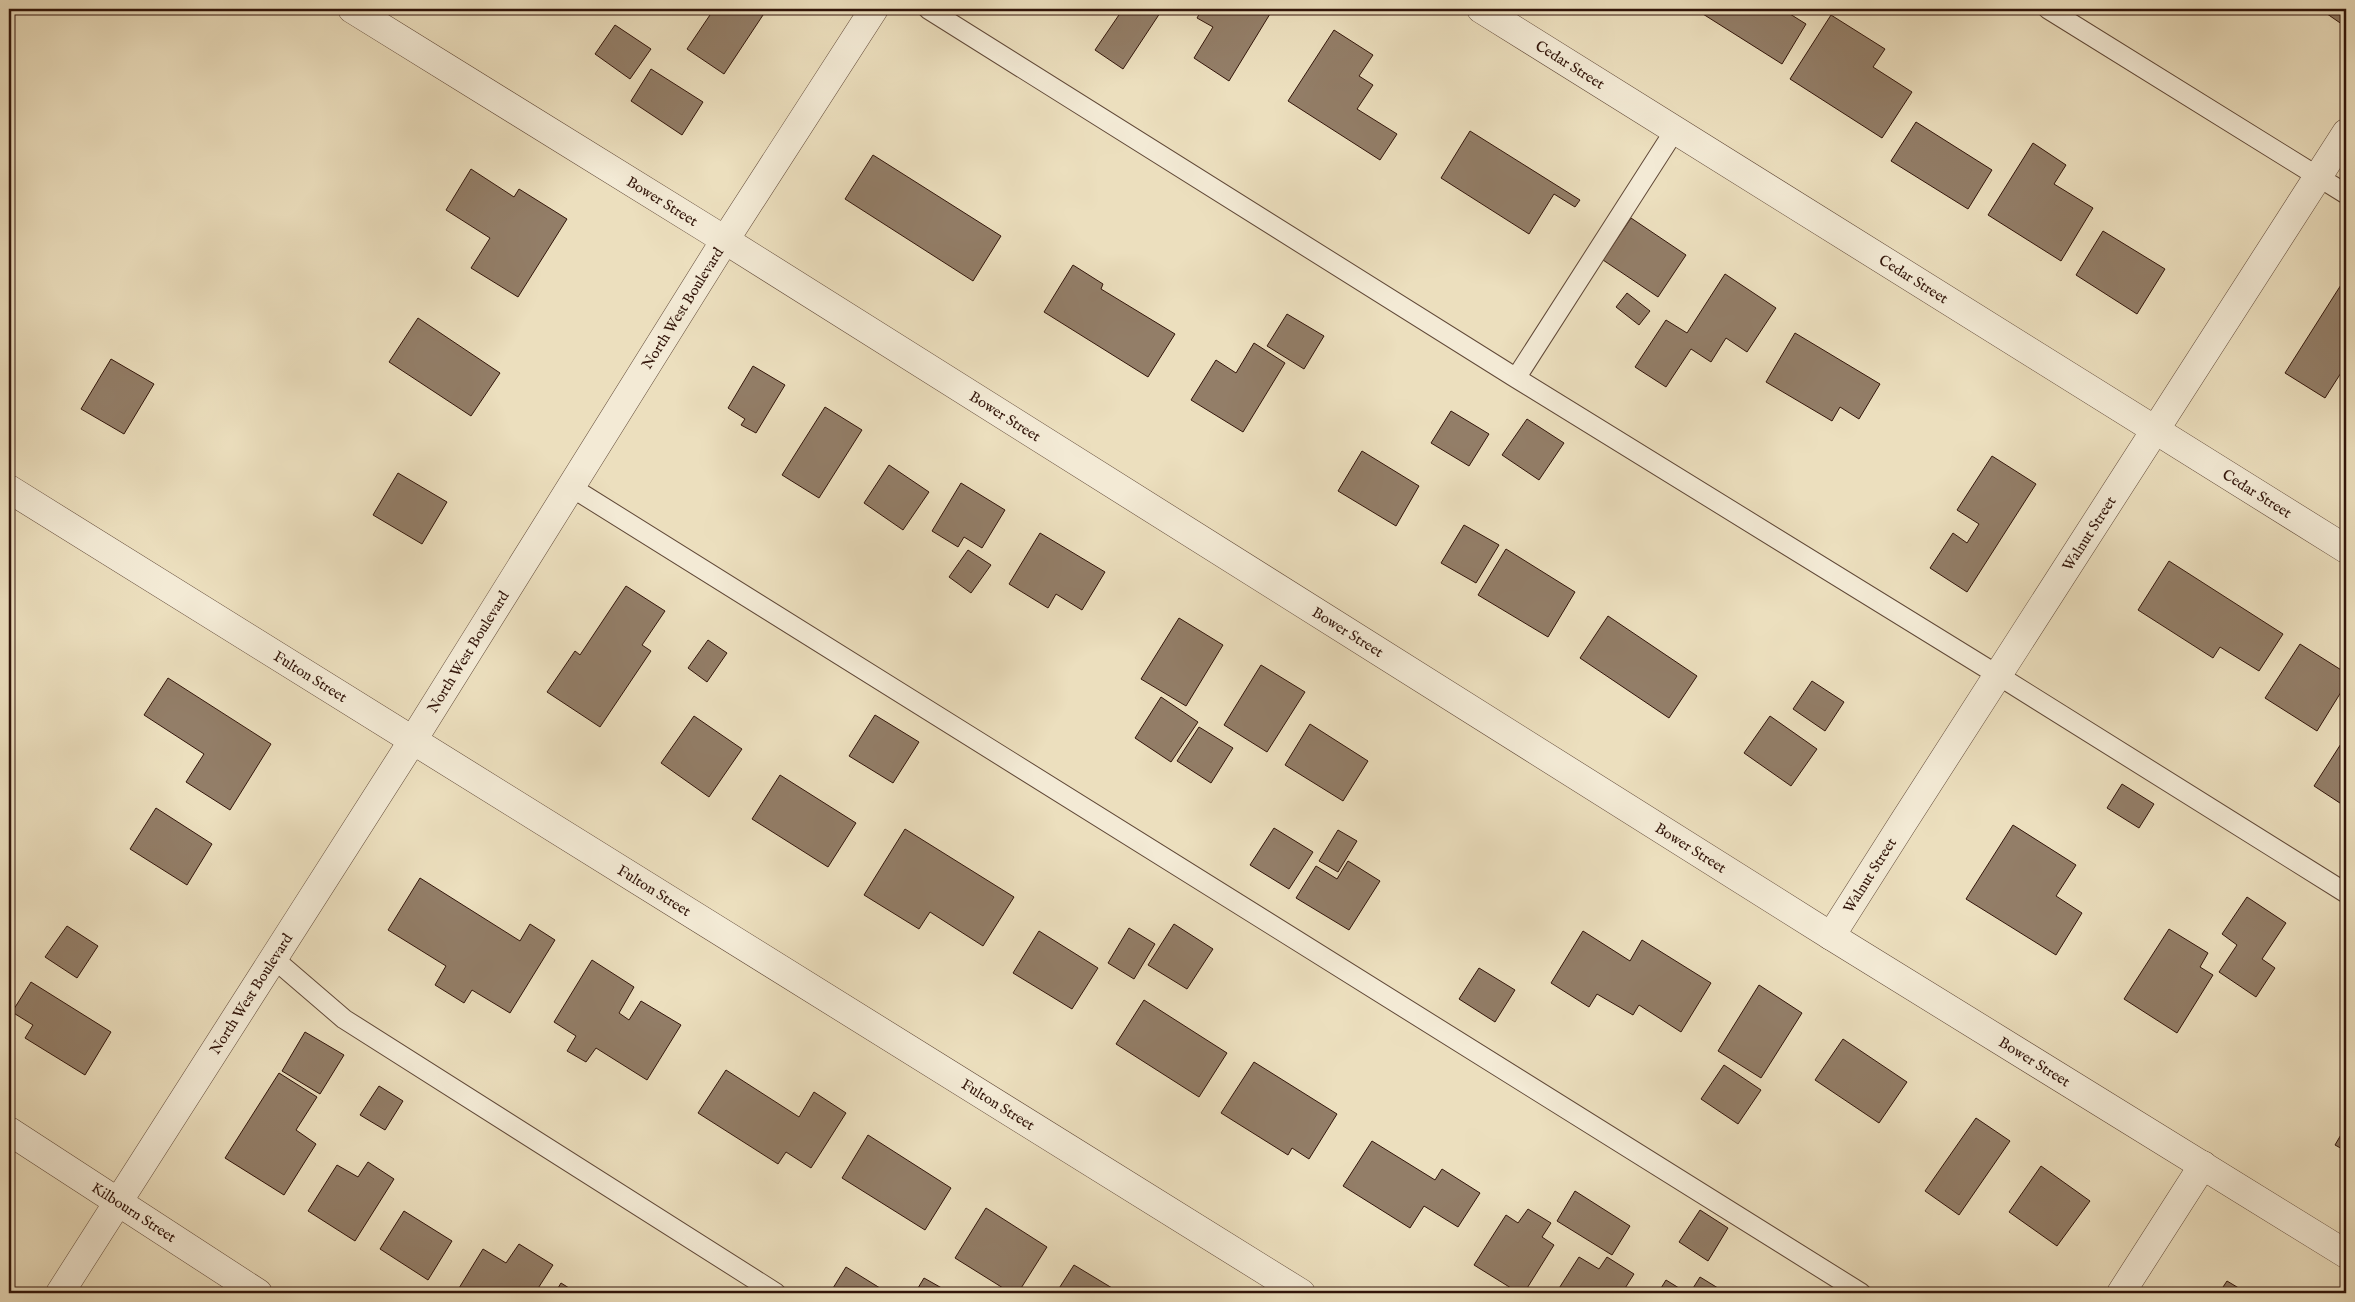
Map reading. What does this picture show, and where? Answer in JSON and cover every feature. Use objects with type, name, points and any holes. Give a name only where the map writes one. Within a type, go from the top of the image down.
[{"type":"street","name":"Bower Street","points":[[352,9],[725,240],[1831,936],[2346,1254]]},
{"type":"street","name":"North West Boulevard","points":[[60,1293],[116,1202],[413,740],[725,240],[874,9]]},
{"type":"street","name":"Cedar Street","points":[[1481,9],[2346,549]]},
{"type":"street","name":"Walnut Street","points":[[1831,936],[1996,674],[2156,432],[2346,133]]},
{"type":"street","name":"Fulton Street","points":[[9,489],[1301,1293]]},
{"type":"street","name":"Kilbourn Street","points":[[9,1131],[258,1293]]},
{"type":"street","points":[[2121,1293],[2203,1165]]},
{"type":"lane","points":[[928,9],[1516,378],[1996,674],[2346,893]]},
{"type":"lane","points":[[2048,9],[2346,194]]},
{"type":"lane","points":[[1516,378],[1674,130]]},
{"type":"lane","points":[[571,487],[1861,1293]]},
{"type":"lane","points":[[273,958],[344,1019],[776,1293]]},
{"type":"building","points":[[714,9],[767,9],[724,74],[687,49]]},
{"type":"building","points":[[1123,9],[1153,9],[1160,13],[1123,69],[1095,50]]},
{"type":"building","points":[[1202,9],[1273,9],[1229,81],[1194,58],[1213,27],[1197,18]]},
{"type":"building","points":[[1695,9],[1782,9],[1806,24],[1782,64]]},
{"type":"building","points":[[2320,9],[2346,9],[2346,27]]},
{"type":"building","points":[[1831,15],[1885,49],[1873,67],[1912,92],[1882,138],[1790,79]]},
{"type":"building","points":[[615,25],[651,49],[630,79],[595,54]]},
{"type":"building","points":[[1334,30],[1373,55],[1359,76],[1373,85],[1357,109],[1397,134],[1380,160],[1288,101]]},
{"type":"building","points":[[651,69],[703,102],[682,135],[631,101]]},
{"type":"building","points":[[1916,122],[1992,170],[1968,209],[1891,161]]},
{"type":"building","points":[[1470,131],[1580,200],[1575,207],[1554,194],[1529,234],[1441,178]]},
{"type":"building","points":[[2033,143],[2066,165],[2054,184],[2093,208],[2061,261],[1988,215]]},
{"type":"building","points":[[873,155],[1001,236],[973,281],[845,199]]},
{"type":"building","points":[[471,169],[514,197],[519,189],[567,219],[518,297],[471,268],[490,238],[446,210]]},
{"type":"building","points":[[1631,218],[1686,255],[1658,297],[1603,260]]},
{"type":"building","points":[[9,220],[14,223],[9,231]]},
{"type":"building","points":[[2103,231],[2165,269],[2137,314],[2076,275]]},
{"type":"building","points":[[1073,265],[1103,284],[1101,289],[1175,334],[1148,377],[1044,312]]},
{"type":"building","points":[[1725,274],[1776,308],[1747,352],[1726,338],[1711,362],[1691,349],[1666,387],[1635,367],[1666,320],[1687,333]]},
{"type":"building","points":[[2346,277],[2346,365],[2325,398],[2285,373]]},
{"type":"building","points":[[1627,293],[1650,311],[1639,325],[1616,307]]},
{"type":"building","points":[[1287,314],[1324,336],[1304,369],[1267,346]]},
{"type":"building","points":[[418,318],[500,373],[471,416],[389,362]]},
{"type":"building","points":[[1795,333],[1880,384],[1859,419],[1840,407],[1832,421],[1766,382]]},
{"type":"building","points":[[1254,343],[1285,363],[1243,432],[1191,400],[1216,360],[1236,373]]},
{"type":"building","points":[[111,359],[154,384],[124,434],[81,409]]},
{"type":"building","points":[[753,366],[785,385],[756,433],[741,425],[745,419],[728,408]]},
{"type":"building","points":[[825,407],[862,430],[819,498],[782,475]]},
{"type":"building","points":[[1451,411],[1489,434],[1469,466],[1431,443]]},
{"type":"building","points":[[1527,419],[1564,443],[1539,480],[1502,455]]},
{"type":"building","points":[[1362,451],[1419,486],[1396,526],[1338,491]]},
{"type":"building","points":[[1992,456],[2036,484],[1967,592],[1930,568],[1953,533],[1967,543],[1979,524],[1957,510]]},
{"type":"building","points":[[889,465],[929,492],[903,530],[864,503]]},
{"type":"building","points":[[398,473],[447,502],[422,544],[373,515]]},
{"type":"building","points":[[961,483],[1005,510],[982,548],[964,537],[958,547],[932,531]]},
{"type":"building","points":[[1464,525],[1499,545],[1476,583],[1441,563]]},
{"type":"building","points":[[1040,533],[1105,572],[1082,610],[1056,594],[1048,608],[1009,584]]},
{"type":"building","points":[[1506,549],[1575,592],[1548,637],[1478,595]]},
{"type":"building","points":[[968,550],[991,565],[971,593],[949,577]]},
{"type":"building","points":[[2169,561],[2283,634],[2259,671],[2220,647],[2213,658],[2138,610]]},
{"type":"building","points":[[626,586],[665,611],[642,645],[651,651],[600,727],[547,692],[575,651],[580,655]]},
{"type":"building","points":[[1608,616],[1697,676],[1669,718],[1580,658]]},
{"type":"building","points":[[1179,618],[1223,645],[1186,706],[1141,679]]},
{"type":"building","points":[[708,640],[727,653],[707,682],[688,668]]},
{"type":"building","points":[[2300,644],[2346,673],[2346,684],[2317,731],[2265,698]]},
{"type":"building","points":[[1261,665],[1305,692],[1267,752],[1224,725]]},
{"type":"building","points":[[168,678],[271,744],[230,810],[186,782],[204,754],[144,715]]},
{"type":"building","points":[[1812,681],[1844,702],[1825,731],[1793,709]]},
{"type":"building","points":[[1161,697],[1198,722],[1171,762],[1135,738]]},
{"type":"building","points":[[875,715],[919,742],[893,783],[849,756]]},
{"type":"building","points":[[694,716],[742,749],[709,797],[661,763]]},
{"type":"building","points":[[1770,716],[1817,749],[1791,786],[1744,753]]},
{"type":"building","points":[[1310,724],[1368,761],[1343,801],[1285,765]]},
{"type":"building","points":[[1199,727],[1233,748],[1211,783],[1177,761]]},
{"type":"building","points":[[2346,736],[2346,807],[2314,786]]},
{"type":"building","points":[[780,775],[856,823],[828,867],[752,819]]},
{"type":"building","points":[[2122,784],[2154,804],[2139,828],[2107,808]]},
{"type":"building","points":[[156,808],[212,844],[187,885],[130,849]]},
{"type":"building","points":[[2013,825],[2076,865],[2056,896],[2082,913],[2056,955],[1966,899]]},
{"type":"building","points":[[1274,828],[1313,852],[1289,889],[1250,865]]},
{"type":"building","points":[[905,829],[1014,897],[983,946],[930,912],[919,929],[864,895]]},
{"type":"building","points":[[1338,830],[1357,841],[1338,872],[1319,861]]},
{"type":"building","points":[[1348,861],[1380,881],[1349,930],[1296,898],[1316,866],[1337,879]]},
{"type":"building","points":[[420,878],[520,941],[530,924],[555,940],[510,1013],[472,990],[464,1003],[435,985],[446,966],[388,930]]},
{"type":"building","points":[[2247,897],[2286,923],[2262,959],[2275,968],[2256,997],[2219,972],[2237,945],[2222,934]]},
{"type":"building","points":[[1174,924],[1213,949],[1187,989],[1148,965]]},
{"type":"building","points":[[67,926],[98,946],[77,978],[45,957]]},
{"type":"building","points":[[1129,928],[1155,944],[1134,979],[1108,963]]},
{"type":"building","points":[[2169,929],[2208,953],[2200,967],[2213,975],[2177,1033],[2124,999]]},
{"type":"building","points":[[1039,931],[1098,968],[1072,1009],[1013,973]]},
{"type":"building","points":[[1583,931],[1630,961],[1642,940],[1711,983],[1681,1032],[1639,1005],[1633,1015],[1597,994],[1589,1007],[1551,983]]},
{"type":"building","points":[[592,960],[634,987],[619,1013],[629,1020],[641,1001],[681,1025],[647,1080],[596,1048],[586,1062],[567,1051],[576,1036],[554,1022]]},
{"type":"building","points":[[1479,968],[1515,990],[1495,1022],[1459,999]]},
{"type":"building","points":[[31,982],[111,1032],[85,1075],[25,1038],[33,1025],[12,1012]]},
{"type":"building","points":[[1759,985],[1802,1013],[1761,1078],[1718,1051]]},
{"type":"building","points":[[1144,1000],[1227,1053],[1199,1097],[1116,1044]]},
{"type":"building","points":[[305,1032],[344,1055],[320,1094],[282,1071]]},
{"type":"building","points":[[1843,1039],[1907,1082],[1879,1123],[1815,1080]]},
{"type":"building","points":[[1254,1062],[1337,1114],[1309,1159],[1292,1148],[1288,1155],[1221,1113]]},
{"type":"building","points":[[1724,1065],[1761,1090],[1738,1124],[1701,1099]]},
{"type":"building","points":[[726,1070],[799,1117],[814,1092],[846,1113],[811,1168],[786,1152],[778,1164],[698,1113]]},
{"type":"building","points":[[279,1073],[317,1097],[296,1130],[316,1144],[284,1195],[225,1158]]},
{"type":"building","points":[[379,1086],[403,1101],[385,1130],[360,1115]]},
{"type":"building","points":[[1976,1118],[2010,1141],[1959,1215],[1925,1191]]},
{"type":"building","points":[[2346,1126],[2346,1151],[2335,1145]]},
{"type":"building","points":[[868,1135],[951,1188],[925,1230],[842,1178]]},
{"type":"building","points":[[1372,1141],[1435,1180],[1442,1169],[1480,1193],[1458,1227],[1424,1206],[1410,1228],[1343,1186]]},
{"type":"building","points":[[368,1162],[394,1179],[355,1241],[308,1211],[337,1165],[358,1177]]},
{"type":"building","points":[[2041,1166],[2090,1201],[2057,1246],[2009,1212]]},
{"type":"building","points":[[1575,1191],[1630,1226],[1612,1255],[1557,1221]]},
{"type":"building","points":[[986,1208],[1047,1247],[1018,1293],[1011,1293],[955,1258]]},
{"type":"building","points":[[1528,1209],[1551,1223],[1542,1237],[1554,1245],[1524,1293],[1519,1293],[1474,1265],[1506,1215],[1518,1223]]},
{"type":"building","points":[[1700,1210],[1728,1228],[1708,1261],[1679,1242]]},
{"type":"building","points":[[404,1211],[452,1241],[428,1280],[380,1249]]},
{"type":"building","points":[[519,1244],[553,1265],[535,1293],[519,1293],[511,1289],[508,1293],[456,1293],[483,1249],[506,1263]]},
{"type":"building","points":[[1579,1257],[1599,1269],[1607,1257],[1634,1274],[1622,1293],[1556,1293]]},
{"type":"building","points":[[1074,1265],[1117,1291],[1116,1293],[1056,1293]]},
{"type":"building","points":[[846,1267],[888,1293],[830,1293]]},
{"type":"building","points":[[1700,1277],[1726,1293],[1690,1293]]},
{"type":"building","points":[[924,1278],[947,1291],[946,1293],[915,1293]]},
{"type":"building","points":[[1666,1280],[1687,1293],[1658,1293]]},
{"type":"building","points":[[2227,1281],[2247,1293],[2219,1293]]},
{"type":"building","points":[[561,1283],[577,1293],[555,1293]]}]
